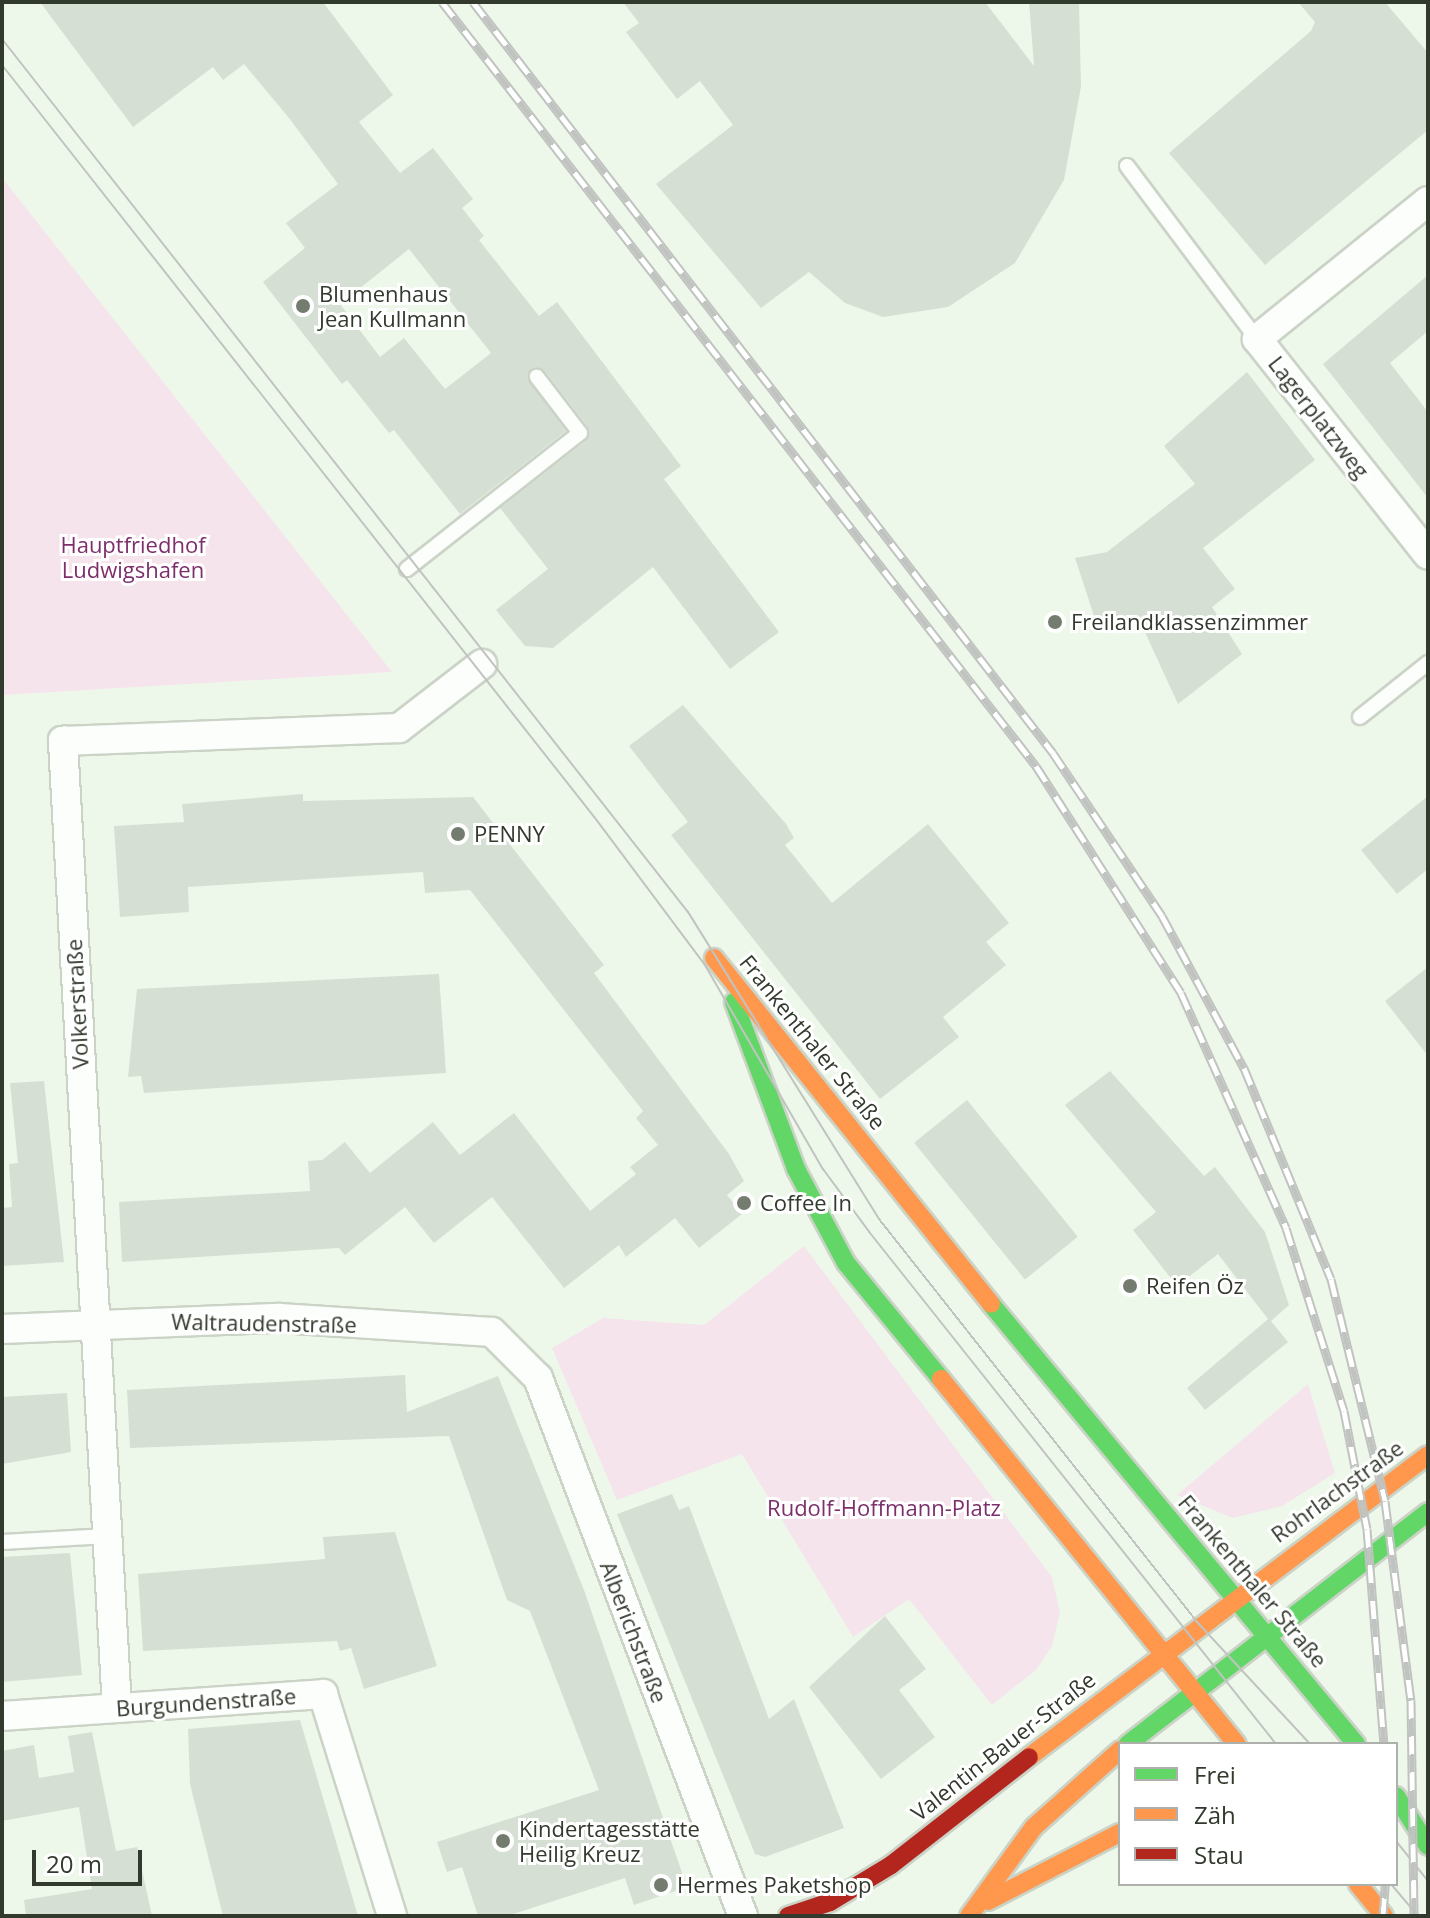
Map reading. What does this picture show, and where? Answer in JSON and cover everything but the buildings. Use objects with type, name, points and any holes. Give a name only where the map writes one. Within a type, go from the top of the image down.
[{"type":"street","name":"Lagerplatzweg","points":[[1428,201],[1257,339],[1428,555]]},
{"type":"street","name":"Volkerstraße","points":[[117,1708],[93,1324],[63,741],[399,728],[482,664]]},
{"type":"street","name":"Frankenthaler Straße","points":[[1235,1742],[1158,1654],[846,1263],[796,1169],[714,958],[1126,1473],[1235,1594],[1354,1742]]},
{"type":"street","name":"Waltraudenstraße","points":[[2,1329],[280,1318],[492,1332],[518,1353]]},
{"type":"street","name":"Alberichstraße","points":[[518,1353],[538,1378],[743,1916]]},
{"type":"street","name":"Rohrlachstraße","points":[[1235,1594],[1428,1455]]},
{"type":"street","points":[[1131,1742],[1428,1512]]},
{"type":"street","name":"Valentin-Bauer-Straße","points":[[788,1916],[830,1902],[891,1865],[1235,1594]]},
{"type":"street","name":"Burgundenstraße","points":[[2,1716],[323,1694],[392,1916]]},
{"type":"street","points":[[972,1913],[1034,1827],[1118,1752]]},
{"type":"street","points":[[1398,1799],[1428,1846]]},
{"type":"street","points":[[972,1913],[1118,1834]]},
{"type":"street","points":[[1360,1886],[1384,1916]]},
{"type":"street","points":[[830,1902],[864,1912]]},
{"type":"lane","points":[[1127,166],[1257,339]]},
{"type":"lane","points":[[407,569],[580,433],[537,377]]},
{"type":"lane","points":[[1360,717],[1428,663]]},
{"type":"lane","points":[[2,1542],[105,1536]]},
{"type":"green space","name":"Hauptfriedhof Ludwigshafen","points":[[2,178],[11,189],[392,672],[2,695]]},
{"type":"green space","name":"Rudolf-Hoffmann-Platz","points":[[804,1246],[1052,1577],[1060,1613],[1052,1646],[1036,1670],[992,1705],[909,1599],[853,1637],[742,1454],[617,1500],[552,1348],[603,1318],[704,1325]]},
{"type":"green space","points":[[1308,1384],[1335,1473],[1282,1506],[1233,1518],[1177,1495]]},
{"type":"tram line","points":[[2,39],[688,912],[879,1219],[1198,1623],[1308,1742]]},
{"type":"tram line","points":[[2,65],[595,818],[705,965],[823,1169],[870,1233],[1274,1742]]},
{"type":"tram line","points":[[1398,1844],[1428,1881]]},
{"type":"tram line","points":[[1393,1886],[1418,1916]]},
{"type":"railway","points":[[442,2],[1036,766],[1181,993],[1286,1228],[1344,1411],[1367,1529],[1384,1742]]},
{"type":"railway","points":[[473,2],[1053,753],[1162,916],[1244,1068],[1331,1279],[1385,1501],[1411,1700],[1414,1916]]},
{"type":"railway","points":[[1383,1916],[1385,1886]]},
{"type":"traffic: fast","points":[[734,1002],[796,1169],[846,1263],[941,1379]]},
{"type":"traffic: fast","points":[[991,1304],[1354,1742]]},
{"type":"traffic: fast","points":[[1131,1742],[1428,1512]]},
{"type":"traffic: fast","points":[[1398,1799],[1428,1846]]},
{"type":"traffic: slow","points":[[714,958],[991,1304]]},
{"type":"traffic: slow","points":[[941,1379],[1235,1742]]},
{"type":"traffic: slow","points":[[1029,1757],[1428,1455]]},
{"type":"traffic: slow","points":[[969,1916],[1034,1827],[1118,1752]]},
{"type":"traffic: slow","points":[[988,1901],[1118,1834]]},
{"type":"traffic: slow","points":[[1360,1886],[1384,1916]]},
{"type":"traffic: jam","points":[[788,1916],[830,1902],[891,1865],[1029,1757]]},
{"type":"place","name":"Blumenhaus Jean Kullmann","points":[[303,306]]},
{"type":"place","name":"Freilandklassenzimmer","points":[[1055,622]]},
{"type":"place","name":"PENNY","points":[[458,834]]},
{"type":"place","name":"Coffee In","points":[[744,1203]]},
{"type":"place","name":"Reifen Öz","points":[[1130,1286]]},
{"type":"place","name":"Kindertagesstätte Heilig Kreuz","points":[[503,1841]]},
{"type":"place","name":"Hermes Paketshop","points":[[661,1885]]}]
